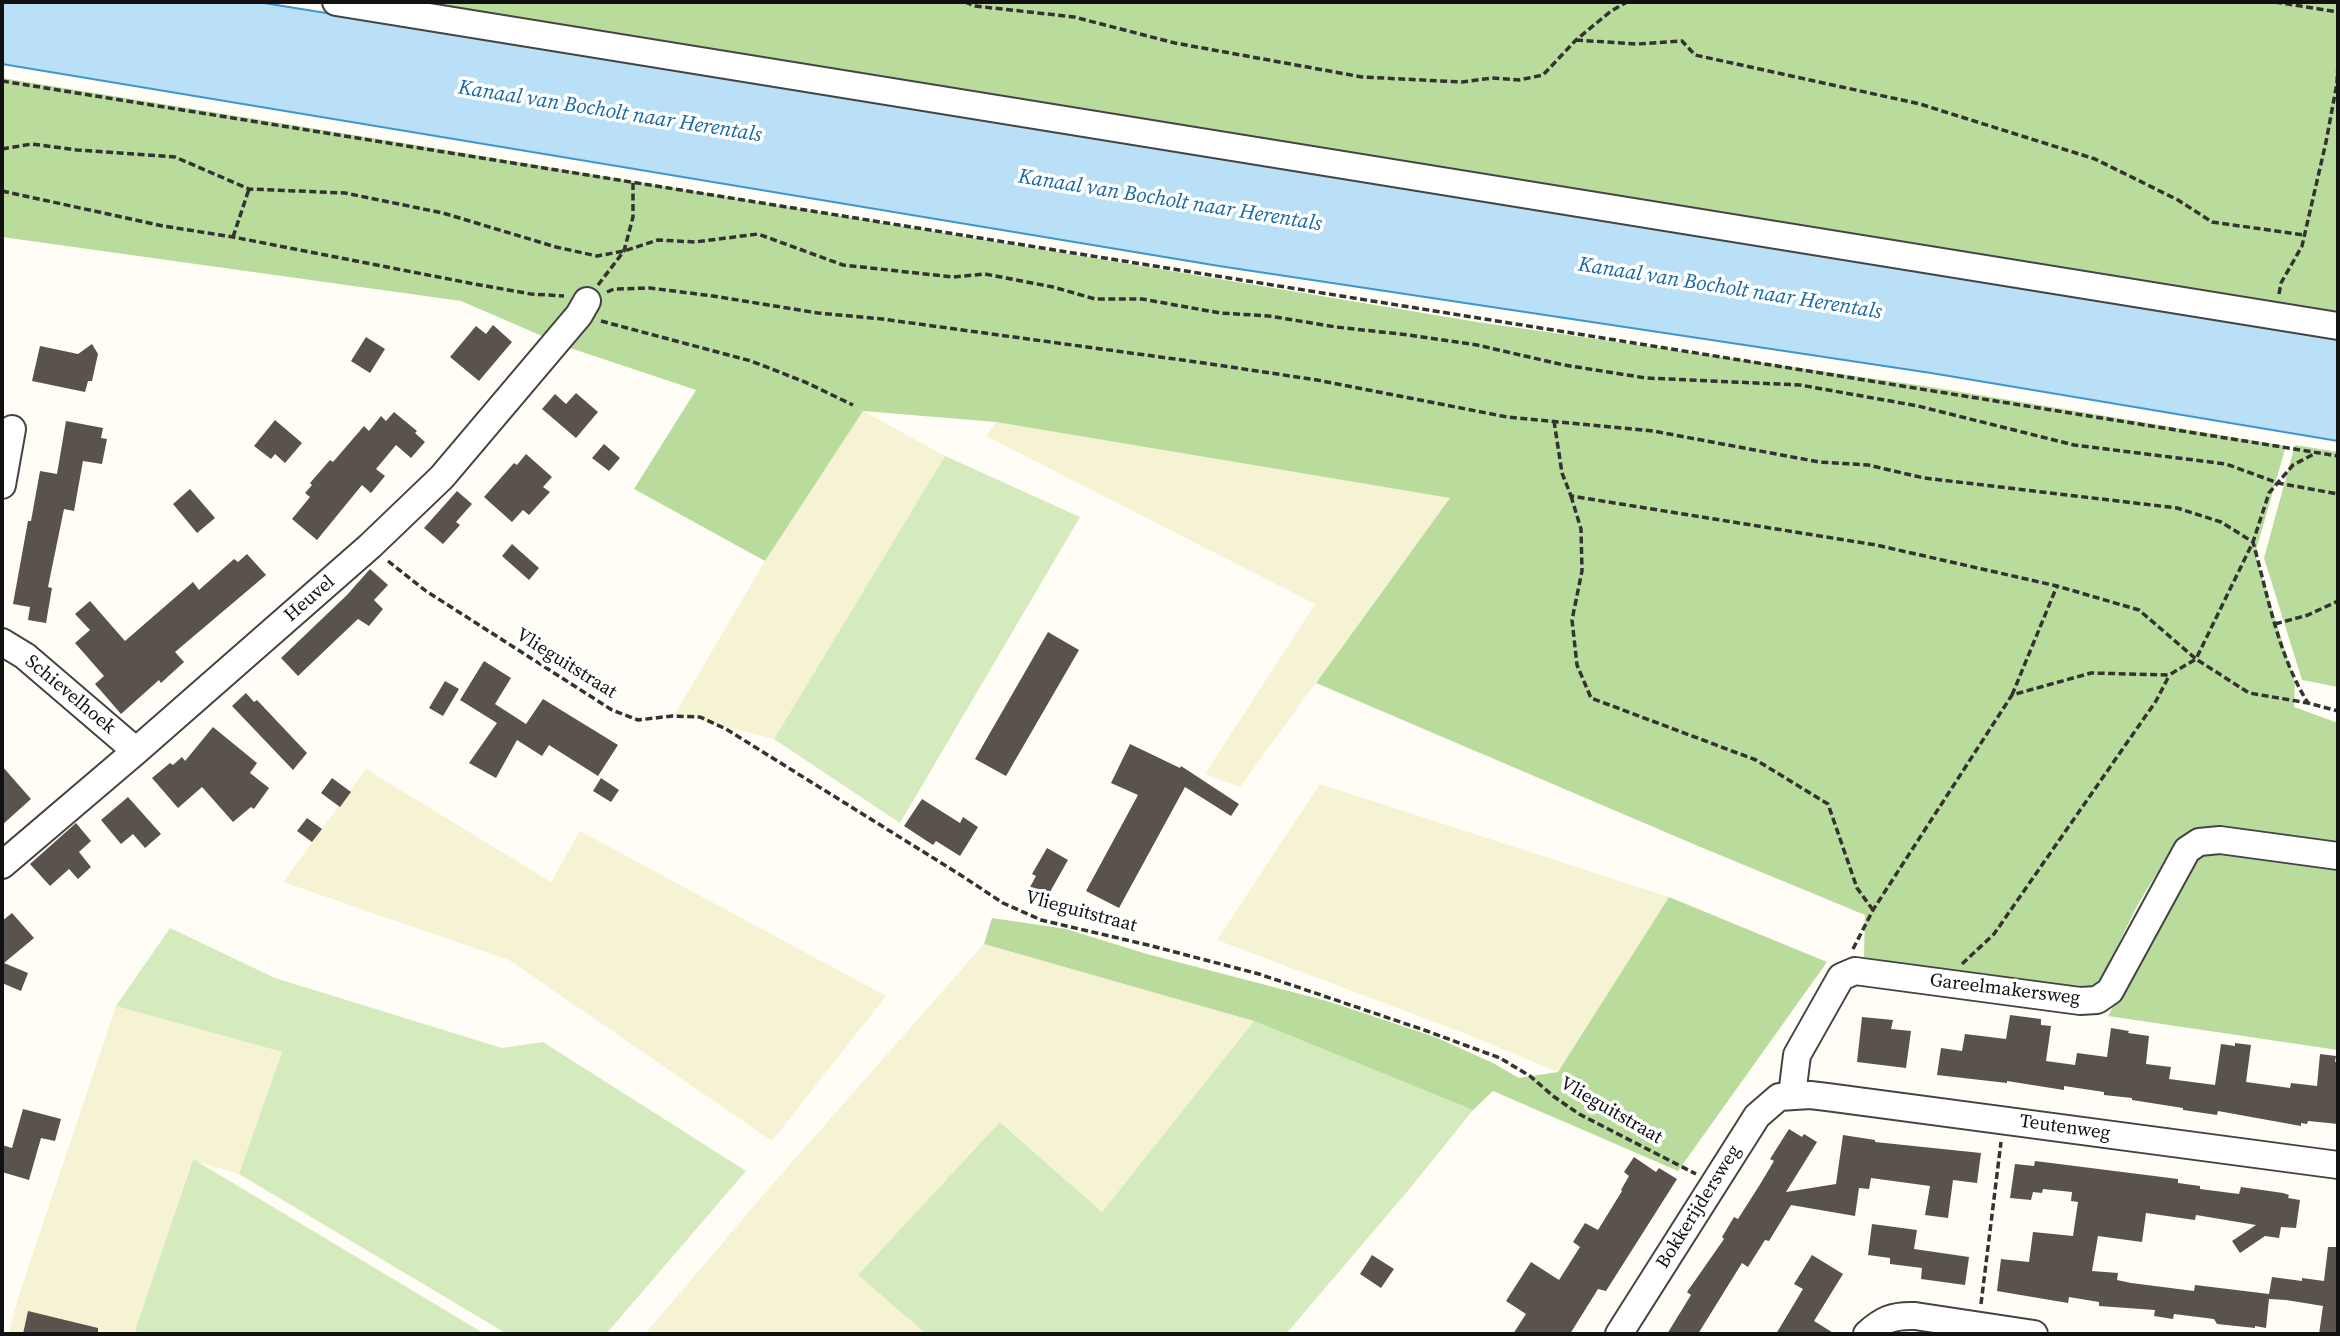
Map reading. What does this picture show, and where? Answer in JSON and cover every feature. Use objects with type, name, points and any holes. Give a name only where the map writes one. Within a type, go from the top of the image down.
[{"type":"street","points":[[336,2],[2338,326]]},
{"type":"street","name":"Heuvel","points":[[2,866],[370,546],[442,477],[583,308]]},
{"type":"street","points":[[2,485],[12,429]]},
{"type":"street","name":"Schievelhoek","points":[[2,642],[25,656],[136,751]]},
{"type":"street","name":"Gareelmakersweg","points":[[1841,977],[1855,971],[2080,1001],[2096,999],[2110,991],[2187,850],[2199,842],[2220,840],[2338,856]]},
{"type":"street","points":[[1792,1095],[1797,1055],[1841,977]]},
{"type":"street","name":"Bokkerijdersweg","points":[[1619,1334],[1757,1116],[1779,1097],[1792,1095]]},
{"type":"street","name":"Teutenweg","points":[[1792,1095],[1827,1097],[2338,1165]]},
{"type":"street","points":[[1867,1334],[1879,1323],[1899,1315],[2034,1334]]},
{"type":"path","points":[[965,2],[975,6],[1074,17],[1175,43],[1362,77],[1462,82],[1492,78],[1518,80],[1543,75],[1576,40],[1611,11],[1627,2]]},
{"type":"path","points":[[2275,2],[2338,12]]},
{"type":"path","points":[[1576,40],[1637,44],[1682,41],[1695,55],[1920,104],[2095,159],[2178,201],[2212,222],[2305,235]]},
{"type":"path","points":[[2274,316],[2281,283],[2302,246],[2305,235],[2338,83],[2338,64]]},
{"type":"path","points":[[2,81],[2338,456]]},
{"type":"path","points":[[2,149],[32,144],[176,157],[249,189],[345,193],[443,213],[556,247],[597,256],[658,240],[695,242],[758,234],[843,265],[953,277],[985,274],[1053,287],[1095,299],[1142,299],[1220,313],[1269,316],[1409,335],[1477,345],[1564,365],[1646,378],[1800,385],[1918,406],[2074,445],[2226,464],[2278,483],[2338,494]]},
{"type":"path","points":[[583,308],[624,251],[633,218],[633,182]]},
{"type":"path","points":[[233,237],[249,189]]},
{"type":"path","points":[[2,191],[163,226],[531,294],[559,295],[583,308],[751,361],[805,382],[853,405]]},
{"type":"path","points":[[583,308],[614,289],[650,288],[701,294],[818,313],[1317,380],[1507,417],[1653,430],[1819,463],[1868,465],[1924,478],[2177,509],[2221,522],[2253,542],[2275,624],[2294,680],[2308,702]]},
{"type":"path","points":[[1554,421],[1562,473],[1581,529],[1582,571],[1572,620],[1577,666],[1591,698],[1756,760],[1828,804],[1857,888],[1873,909]]},
{"type":"path","points":[[2012,695],[2091,673],[2169,675],[2196,659],[2253,542],[2269,493],[2293,466],[2317,452]]},
{"type":"path","points":[[1571,496],[1876,545],[2057,586],[2139,610],[2196,659],[2249,693],[2308,702],[2338,711]]},
{"type":"path","name":"Vlieguitstraat","points":[[370,546],[426,592],[612,710],[638,720],[672,716],[700,717],[726,729],[1003,904],[1041,920],[1259,974],[1500,1058],[1530,1076],[1579,1114],[1713,1183]]},
{"type":"path","points":[[1841,977],[1873,909],[2012,695],[2057,586]]},
{"type":"path","points":[[2275,624],[2308,615],[2338,601]]},
{"type":"path","points":[[1942,982],[1994,934],[2156,701],[2169,675]]},
{"type":"path","points":[[1978,1327],[2004,1120]]},
{"type":"shaded area","points":[[863,411],[945,456],[774,739],[675,714],[765,561]]},
{"type":"shaded area","points":[[996,422],[1450,498],[1240,787],[1205,774],[1315,604],[986,436]]},
{"type":"shaded area","points":[[366,769],[551,882],[580,831],[886,996],[772,1141],[509,960],[283,882]]},
{"type":"shaded area","points":[[1320,784],[1669,897],[1558,1072],[1469,1035],[1217,940]]},
{"type":"shaded area","points":[[984,944],[1254,1021],[1102,1212],[1001,1122],[858,1275],[926,1334],[645,1334],[764,1194]]},
{"type":"shaded area","points":[[116,1006],[282,1052],[239,1174],[192,1160],[136,1330],[147,1334],[8,1334],[19,1295]]},
{"type":"green space","points":[[392,2],[2338,2],[2338,318]]},
{"type":"green space","points":[[2,78],[1477,322],[1925,386],[2286,446],[2255,554],[2295,683],[2294,707],[2338,723],[2338,843],[2208,827],[2189,832],[2175,844],[2138,904],[2103,975],[2092,988],[2079,992],[1864,957],[1865,915],[1316,683],[1450,498],[996,422],[863,411],[765,561],[634,489],[696,390],[570,348],[461,301],[2,237]]},
{"type":"green space","points":[[2295,445],[2338,452],[2338,687],[2302,680],[2264,558]]},
{"type":"green space","points":[[945,456],[1080,517],[900,823],[774,739]]},
{"type":"green space","points":[[2210,853],[2338,870],[2338,1050],[2108,1016],[2195,861]]},
{"type":"green space","points":[[1669,897],[1827,962],[1678,1171],[1493,1091],[1473,1110],[1254,1021],[984,944],[992,918],[1066,929],[1147,954],[1327,1001],[1435,1037],[1519,1078],[1558,1072]]},
{"type":"green space","points":[[170,928],[275,978],[502,1048],[543,1042],[746,1171],[606,1334],[507,1334],[239,1174],[282,1052],[116,1006]]},
{"type":"green space","points":[[1254,1021],[1473,1110],[1286,1334],[926,1334],[858,1275],[1000,1122],[1102,1212]]},
{"type":"green space","points":[[193,1159],[485,1334],[147,1334],[135,1331]]},
{"type":"water","name":"Kanaal van Bocholt naar Herentals","points":[[2,2],[258,2],[2338,338],[2338,441],[1931,373],[1219,266],[2,64]]},
{"type":"building","points":[[493,325],[512,342],[479,381],[450,357],[476,326],[486,334]]},
{"type":"building","points":[[366,337],[385,349],[370,373],[351,361]]},
{"type":"building","points":[[92,344],[98,354],[92,381],[88,381],[85,392],[32,381],[40,346],[78,354]]},
{"type":"building","points":[[576,393],[598,412],[576,438],[542,409],[555,394],[566,404]]},
{"type":"building","points":[[394,412],[417,431],[415,433],[425,442],[411,458],[396,445],[376,469],[385,476],[371,493],[362,485],[317,540],[292,519],[310,497],[305,493],[312,485],[310,483],[330,460],[333,462],[364,426],[369,431],[381,416],[386,421]]},
{"type":"building","points":[[275,420],[302,443],[285,463],[275,454],[271,459],[254,446]]},
{"type":"building","points":[[66,421],[103,428],[101,438],[107,439],[102,464],[83,461],[74,511],[64,509],[48,587],[52,588],[46,623],[28,620],[30,607],[13,604],[40,471],[57,474]]},
{"type":"building","points":[[604,444],[620,458],[609,471],[592,458]]},
{"type":"building","points":[[526,454],[552,477],[543,487],[550,492],[529,515],[523,510],[512,522],[484,497],[514,463],[517,465]]},
{"type":"building","points":[[190,489],[215,518],[197,533],[173,504]]},
{"type":"building","points":[[457,491],[472,504],[456,522],[460,525],[443,544],[424,528]]},
{"type":"building","points":[[512,544],[539,568],[529,580],[502,556]]},
{"type":"building","points":[[247,554],[266,575],[175,652],[184,662],[121,714],[95,684],[104,676],[75,643],[90,630],[75,614],[90,601],[125,641],[193,582],[199,590],[234,559],[238,562]]},
{"type":"building","points":[[370,569],[388,585],[374,600],[383,609],[369,626],[358,619],[298,676],[281,658],[347,595]]},
{"type":"building","points":[[1048,632],[1079,650],[1006,776],[975,759]]},
{"type":"building","points":[[484,661],[511,678],[495,704],[526,724],[543,699],[618,745],[598,776],[549,745],[542,756],[517,740],[496,778],[469,763],[497,723],[460,700]]},
{"type":"building","points":[[445,681],[459,689],[443,716],[429,708]]},
{"type":"building","points":[[246,693],[254,702],[257,700],[307,753],[293,770],[232,706]]},
{"type":"building","points":[[213,727],[257,763],[250,773],[269,788],[254,809],[251,807],[233,822],[202,787],[178,808],[152,778],[170,763],[173,765],[182,757],[185,761]]},
{"type":"building","points":[[1130,744],[1180,768],[1181,766],[1239,804],[1231,816],[1185,787],[1119,908],[1086,891],[1138,795],[1111,783]]},
{"type":"building","points":[[2,766],[31,799],[2,825]]},
{"type":"building","points":[[332,778],[351,792],[340,807],[321,793]]},
{"type":"building","points":[[601,778],[619,790],[611,802],[593,791]]},
{"type":"building","points":[[128,797],[161,834],[145,848],[133,834],[121,844],[101,820]]},
{"type":"building","points":[[922,799],[960,823],[963,817],[978,827],[960,856],[936,841],[933,845],[904,826]]},
{"type":"building","points":[[307,818],[322,829],[312,842],[297,831]]},
{"type":"building","points":[[76,823],[91,841],[79,852],[91,867],[78,879],[69,869],[50,886],[30,864]]},
{"type":"building","points":[[1047,848],[1068,860],[1046,899],[1029,889],[1036,876],[1032,874]]},
{"type":"building","points":[[12,913],[34,938],[4,963],[28,973],[21,991],[2,983],[2,921]]},
{"type":"building","points":[[2010,1015],[2041,1019],[2041,1025],[2051,1026],[2046,1061],[2075,1065],[2077,1053],[2107,1057],[2111,1028],[2149,1036],[2146,1064],[2171,1067],[2169,1079],[2215,1085],[2221,1044],[2251,1045],[2246,1082],[2290,1088],[2291,1083],[2317,1086],[2320,1054],[2336,1056],[2338,1124],[2308,1121],[2307,1124],[2301,1123],[2301,1126],[2218,1111],[2217,1115],[2183,1110],[2064,1086],[2064,1090],[2007,1081],[1937,1075],[1941,1048],[1962,1051],[1965,1034],[2006,1039]]},
{"type":"building","points":[[1862,1017],[1893,1020],[1891,1029],[1911,1031],[1906,1068],[1857,1062]]},
{"type":"building","points":[[23,1109],[61,1119],[55,1141],[41,1138],[29,1180],[2,1172],[2,1145],[12,1148]]},
{"type":"building","points":[[1789,1129],[1817,1142],[1786,1192],[1836,1184],[1843,1135],[1875,1142],[1981,1153],[1977,1183],[1953,1180],[1948,1218],[1925,1215],[1930,1186],[1871,1178],[1869,1189],[1859,1188],[1855,1216],[1791,1205],[1769,1241],[1765,1240],[1748,1267],[1742,1263],[1698,1334],[1667,1334],[1691,1295],[1687,1292],[1724,1239],[1722,1237],[1734,1217],[1738,1219],[1759,1186],[1774,1161],[1770,1159]]},
{"type":"building","points":[[1634,1157],[1656,1172],[1659,1168],[1677,1179],[1606,1291],[1598,1289],[1570,1334],[1513,1334],[1526,1314],[1506,1301],[1531,1262],[1559,1280],[1580,1247],[1573,1242],[1585,1223],[1598,1230],[1622,1191],[1629,1176],[1624,1172]]},
{"type":"building","points":[[2035,1161],[2178,1179],[2178,1183],[2200,1186],[2200,1189],[2239,1194],[2241,1187],[2283,1193],[2289,1195],[2288,1198],[2300,1200],[2296,1228],[2281,1227],[2279,1238],[2265,1236],[2240,1253],[2232,1241],[2256,1225],[2196,1215],[2195,1220],[2146,1213],[2142,1242],[2098,1236],[2092,1271],[2118,1273],[2117,1280],[2131,1283],[2194,1291],[2195,1285],[2269,1294],[2272,1277],[2324,1281],[2328,1247],[2338,1247],[2338,1334],[2319,1334],[2323,1306],[2286,1300],[2269,1299],[2266,1328],[2255,1328],[2217,1324],[2214,1319],[2174,1314],[2173,1319],[2154,1316],[2155,1310],[2099,1306],[2099,1302],[2069,1297],[2068,1303],[1997,1291],[2001,1259],[2029,1262],[2033,1232],[2073,1236],[2078,1202],[2071,1201],[2072,1192],[2043,1189],[2042,1193],[2033,1192],[2031,1200],[2010,1198],[2015,1164],[2034,1166]]},
{"type":"building","points":[[1872,1224],[1917,1230],[1914,1249],[1969,1257],[1965,1285],[1921,1279],[1922,1268],[1890,1264],[1890,1258],[1868,1255]]},
{"type":"building","points":[[1372,1255],[1394,1269],[1381,1288],[1360,1274]]},
{"type":"building","points":[[1812,1255],[1843,1274],[1814,1321],[1835,1334],[1776,1334],[1803,1289],[1794,1284]]},
{"type":"building","points":[[28,1311],[98,1328],[98,1334],[23,1334]]}]
